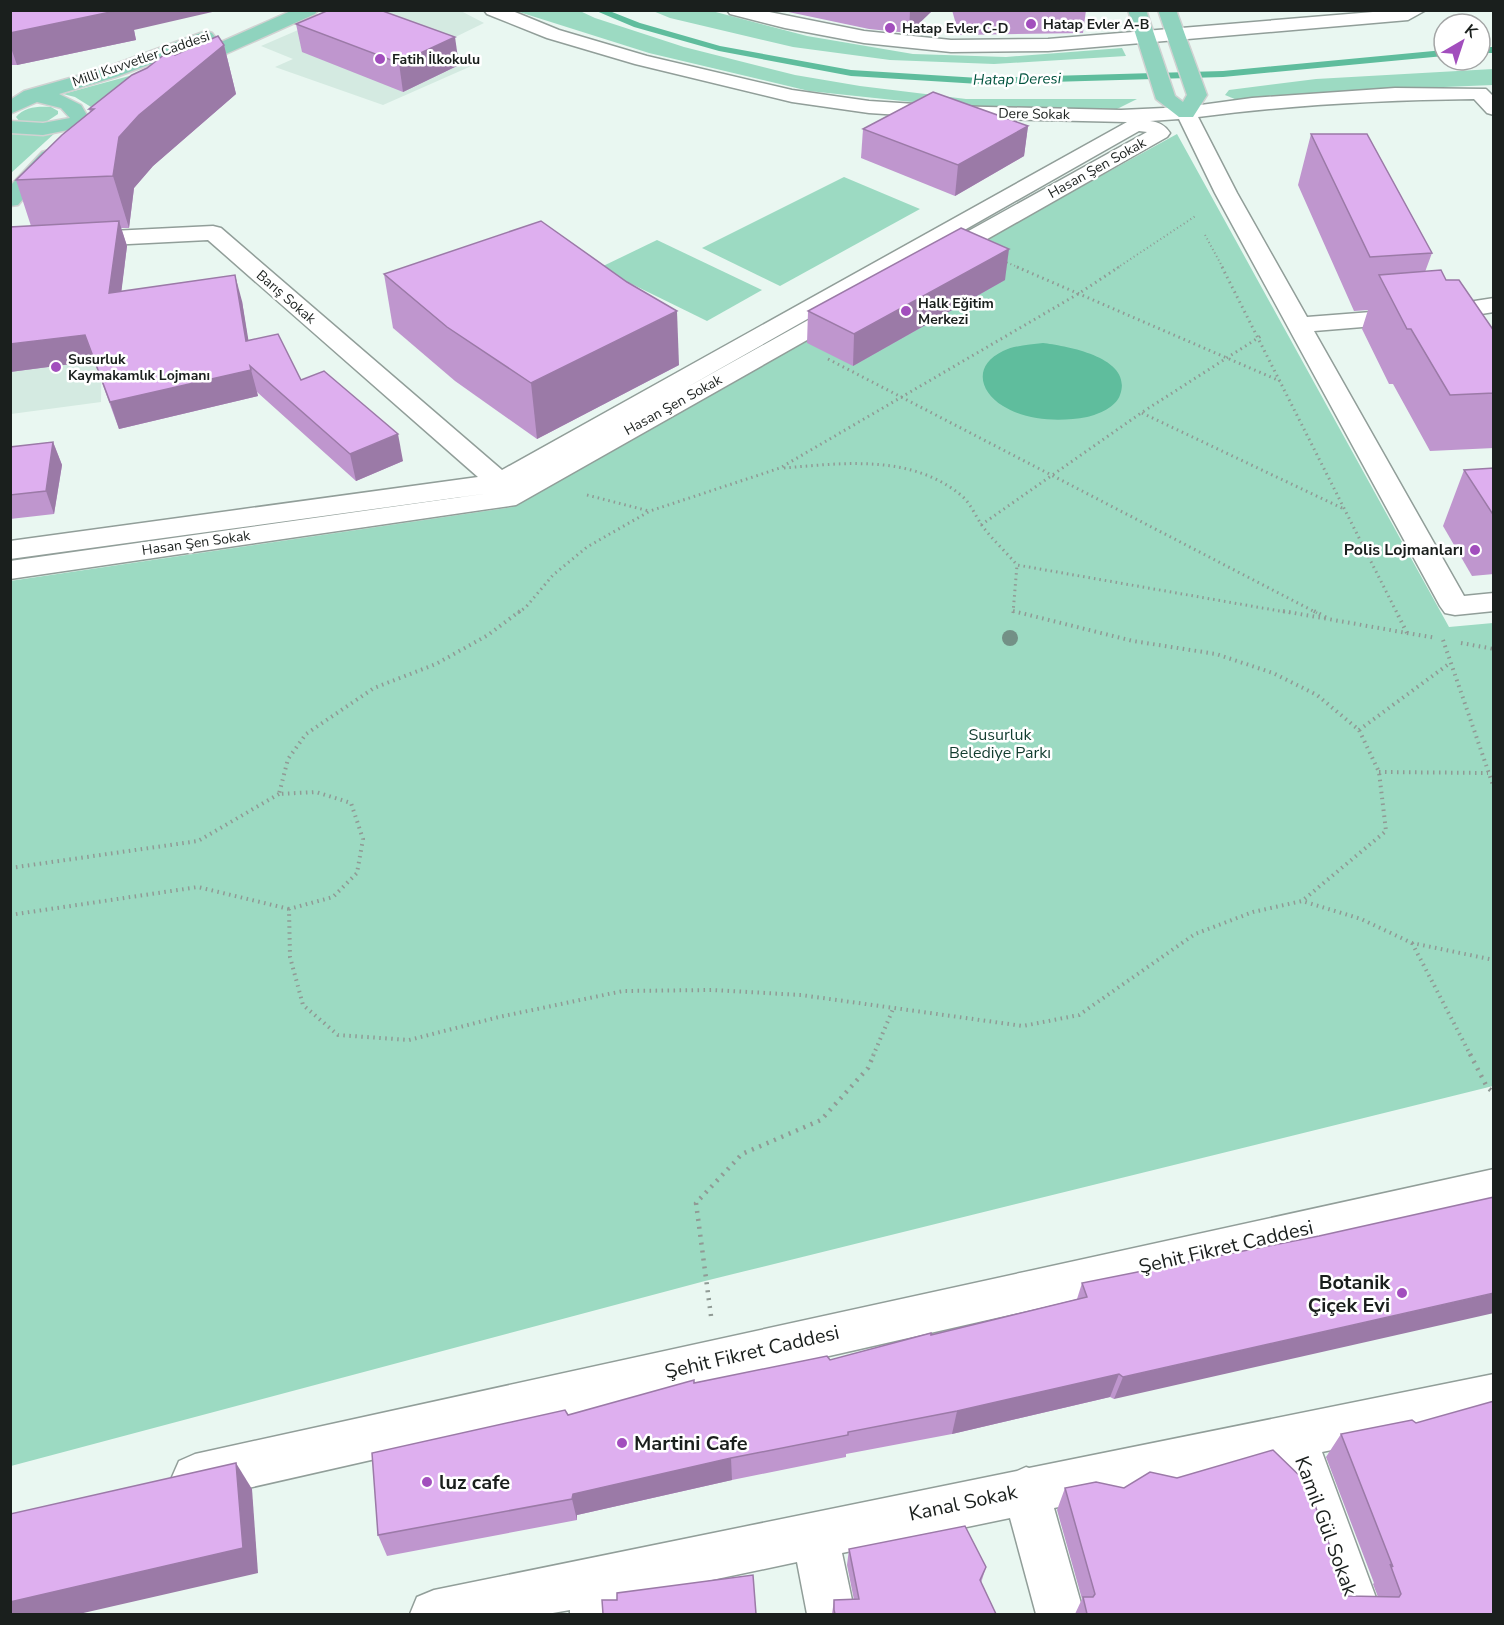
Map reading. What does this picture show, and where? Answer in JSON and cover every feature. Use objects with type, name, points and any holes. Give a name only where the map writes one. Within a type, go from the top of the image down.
[{"type":"main road","name":"Milli Kuvvetler Caddesi","points":[[10,108],[35,95],[110,74],[271,10]]},
{"type":"main road","points":[[167,74],[309,10]]},
{"type":"main road","points":[[1137,10],[1166,99],[1192,104],[1177,38],[1167,10]]},
{"type":"main road","points":[[10,92],[63,101],[78,112],[81,122]]},
{"type":"main road","points":[[10,200],[81,122],[101,110]]},
{"type":"main road","points":[[10,126],[43,129],[81,122]]},
{"type":"street","name":"Dere Sokak","points":[[493,10],[553,34],[642,60],[792,96],[869,107],[946,112],[1121,116],[1192,104],[1252,104],[1383,95],[1479,93],[1494,109]]},
{"type":"street","points":[[736,10],[785,23],[864,37],[951,46],[1048,45],[1177,38],[1408,15],[1417,10]]},
{"type":"street","points":[[1192,104],[1226,193],[1455,606],[1494,602]]},
{"type":"street","name":"Hasan Şen Sokak","points":[[10,550],[503,490],[1136,125],[1153,127],[1160,133],[535,483],[503,490],[10,570]]},
{"type":"street","name":"Barış Sokak","points":[[10,243],[213,233],[469,456],[503,490]]},
{"type":"street","points":[[1299,325],[1436,314],[1494,305]]},
{"type":"street","name":"Şehit Fikret Caddesi","points":[[161,1485],[1494,1187]]},
{"type":"street","name":"Kanal Sokak","points":[[434,1614],[592,1598],[815,1535],[1494,1395]]},
{"type":"street","name":"Kamil Gül Sokak","points":[[1294,1438],[1358,1614]]},
{"type":"street","points":[[1026,1490],[1060,1614]]},
{"type":"street","points":[[815,1535],[831,1614]]},
{"type":"path","points":[[279,794],[288,759],[306,734],[374,688],[436,664],[489,635],[526,607],[553,575],[586,547],[650,511],[780,468],[1078,294],[1195,217],[1226,193]]},
{"type":"path","points":[[780,468],[865,462],[905,468],[939,478],[965,498],[981,525],[1017,565],[1407,633],[1259,336],[1200,227]]},
{"type":"path","points":[[962,244],[1280,381]]},
{"type":"path","points":[[981,525],[1141,413],[1259,336],[1299,325]]},
{"type":"path","points":[[790,340],[1331,620]]},
{"type":"path","points":[[1141,413],[1345,509]]},
{"type":"path","points":[[535,483],[650,511]]},
{"type":"path","points":[[290,909],[290,957],[303,1005],[338,1035],[409,1040],[499,1017],[623,991],[713,990],[801,995],[1023,1026],[1079,1015],[1195,934],[1253,912],[1302,901],[1386,831],[1379,772],[1359,730],[1317,695],[1273,673],[1216,654],[1133,641],[1013,612],[1017,565]]},
{"type":"path","points":[[1442,639],[1494,788]]},
{"type":"path","points":[[1359,730],[1450,663]]},
{"type":"path","points":[[1379,772],[1488,773]]},
{"type":"path","points":[[10,868],[198,841],[279,794],[316,792],[351,803],[363,839],[357,873],[333,897],[290,909],[198,887],[10,915]]},
{"type":"path","points":[[1302,901],[1361,919],[1412,943],[1487,961],[1494,960]]},
{"type":"path","points":[[1412,943],[1487,1087],[1494,1094]]},
{"type":"path","points":[[717,1360],[696,1203],[742,1154],[821,1120],[868,1068],[893,1009]]},
{"type":"shaded area","points":[[342,11],[461,11],[484,23],[437,46],[476,64],[383,105],[275,67],[293,59],[261,46]]},
{"type":"shaded area","name":"Susurluk Kaymakamlık Lojmanı","points":[[102,320],[101,402],[11,414],[10,331]]},
{"type":"shaded area","points":[[1043,343],[1081,351],[1108,363],[1117,371],[1122,382],[1120,395],[1115,403],[1092,416],[1055,420],[1022,415],[995,400],[984,385],[984,370],[987,363],[1008,349]]},
{"type":"green space","points":[[516,11],[580,11],[684,47],[795,75],[860,86],[966,99],[1137,99],[1117,109],[950,106],[809,91],[649,53]]},
{"type":"green space","points":[[653,11],[712,11],[807,36],[913,54],[1006,57],[1122,48],[1126,56],[994,64],[890,60],[793,47],[670,18]]},
{"type":"green space","points":[[155,69],[91,107],[75,97],[63,94]]},
{"type":"green space","points":[[1492,69],[1493,85],[1372,90],[1237,100],[1225,95],[1229,90],[1316,79],[1440,72],[1492,72]]},
{"type":"green space","points":[[51,107],[58,111],[58,114],[46,122],[20,122],[16,117],[32,108]]},
{"type":"green space","points":[[11,132],[56,132],[11,173]]},
{"type":"green space","name":"Susurluk Belediye Parkı","points":[[1177,134],[1449,627],[1493,623],[1493,1086],[705,1281],[11,1466],[10,581],[513,507],[789,347]]},
{"type":"green space","points":[[844,177],[920,209],[780,286],[702,248]]},
{"type":"green space","points":[[657,240],[762,290],[707,321],[599,268]]},
{"type":"building","points":[[10,10],[120,10],[10,33]]},
{"type":"building","points":[[329,10],[380,10],[455,37],[399,63],[296,24]]},
{"type":"building","points":[[218,36],[224,45],[139,115],[119,137],[113,176],[16,180],[62,135],[94,109],[89,109],[132,75],[147,68],[170,50],[175,55]]},
{"type":"building","points":[[933,92],[1028,126],[958,165],[863,129]]},
{"type":"building","points":[[1311,134],[1367,134],[1432,253],[1370,257]]},
{"type":"building","points":[[119,221],[109,293],[235,275],[246,341],[278,334],[301,380],[324,371],[398,434],[350,454],[250,366],[251,370],[110,402],[85,335],[10,344],[10,227]]},
{"type":"building","points":[[541,221],[627,282],[677,311],[531,383],[447,327],[384,274]]},
{"type":"building","points":[[961,228],[1009,249],[854,334],[808,311]]},
{"type":"building","points":[[1441,270],[1446,280],[1459,280],[1494,331],[1494,393],[1450,395],[1411,329],[1407,329],[1379,275]]},
{"type":"building","points":[[53,442],[46,491],[10,495],[10,447]]},
{"type":"building","points":[[1494,468],[1494,516],[1464,470]]},
{"type":"building","points":[[1494,1197],[1494,1293],[1123,1377],[1119,1374],[957,1411],[848,1432],[848,1435],[731,1458],[573,1494],[572,1499],[378,1535],[372,1453],[565,1410],[568,1415],[694,1380],[694,1383],[827,1356],[830,1360],[931,1333],[931,1335],[1087,1297],[1082,1283],[1319,1236]]},
{"type":"building","points":[[1494,1401],[1494,1614],[1087,1614],[1083,1597],[1093,1597],[1095,1594],[1065,1488],[1096,1482],[1124,1488],[1150,1472],[1177,1478],[1273,1450],[1307,1483],[1348,1596],[1399,1597],[1401,1594],[1390,1564],[1393,1567],[1341,1434],[1412,1420],[1416,1423]]},
{"type":"building","points":[[236,1463],[243,1548],[10,1602],[10,1514]]},
{"type":"building","points":[[965,1526],[986,1567],[980,1580],[996,1614],[835,1614],[834,1600],[859,1599],[849,1549]]},
{"type":"building","points":[[753,1575],[756,1614],[603,1614],[602,1600],[617,1600],[617,1593]]},
{"type":"waterway","name":"Hatap Deresi","points":[[598,10],[637,25],[719,48],[851,73],[979,81],[1223,74],[1432,54]]},
{"type":"place","name":"Hatap Evler A-B","points":[[1031,24]]},
{"type":"place","name":"Hatap Evler C-D","points":[[890,28]]},
{"type":"place","name":"Fatih İlkokulu","points":[[380,59]]},
{"type":"place","name":"Halk Eğitim Merkezi","points":[[906,311]]},
{"type":"place","name":"Susurluk Kaymakamlık Lojmanı","points":[[56,367]]},
{"type":"place","name":"Polis Lojmanları","points":[[1475,550]]},
{"type":"place","name":"Botanik Çiçek Evi","points":[[1402,1293]]},
{"type":"place","name":"Martini Cafe","points":[[622,1443]]},
{"type":"place","name":"luz cafe","points":[[427,1482]]}]
